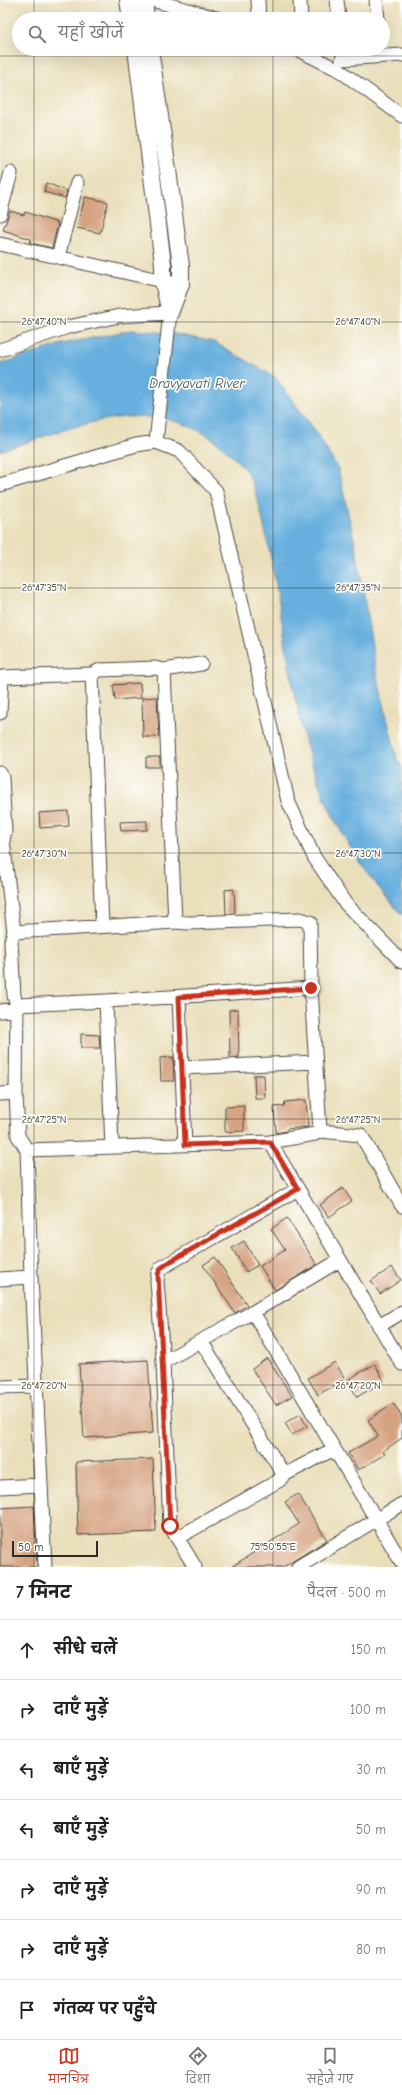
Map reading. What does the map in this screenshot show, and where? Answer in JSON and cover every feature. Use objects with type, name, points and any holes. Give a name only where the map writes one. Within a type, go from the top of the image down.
[{"type":"street","points":[[128,0],[130,12]]},
{"type":"street","points":[[144,0],[145,12]]},
{"type":"street","points":[[152,0],[195,12]]},
{"type":"street","points":[[258,0],[259,12]]},
{"type":"street","points":[[300,0],[301,12]]},
{"type":"street","points":[[337,0],[338,12]]},
{"type":"street","points":[[376,0],[377,12]]},
{"type":"street","points":[[390,54],[402,55]]},
{"type":"street","points":[[137,56],[164,282],[170,314]]},
{"type":"street","points":[[151,56],[181,266],[181,284],[170,314],[156,442]]},
{"type":"street","points":[[328,56],[341,59],[360,56]]},
{"type":"street","points":[[341,59],[402,116]]},
{"type":"street","points":[[0,214],[11,173]]},
{"type":"street","points":[[58,257],[76,183]]},
{"type":"street","points":[[0,244],[164,282],[181,284]]},
{"type":"street","points":[[0,350],[76,325],[119,316],[170,314]]},
{"type":"street","points":[[0,485],[136,445],[156,442],[179,450],[216,492],[288,801],[314,857],[345,903],[402,962]]},
{"type":"street","points":[[0,713],[2,677],[92,674],[100,670],[155,668],[164,670],[201,664]]},
{"type":"street","points":[[164,670],[175,922]]},
{"type":"street","points":[[92,674],[102,926]]},
{"type":"street","points":[[0,772],[5,831],[1,840],[14,932],[11,941],[14,996],[17,1007],[16,1093],[18,1136],[27,1150],[31,1277],[45,1567]]},
{"type":"street","points":[[14,932],[175,922],[188,923],[300,919],[310,922],[311,988],[320,1131]]},
{"type":"street","points":[[0,1011],[17,1007],[311,988]]},
{"type":"street","points":[[179,997],[185,1145]]},
{"type":"street","points":[[106,1001],[112,1147]]},
{"type":"street","points":[[182,1068],[315,1062]]},
{"type":"street","points":[[0,1094],[16,1093]]},
{"type":"street","points":[[27,1150],[270,1142],[315,1134],[320,1131],[361,1135],[402,1206]]},
{"type":"street","points":[[270,1142],[402,1364]]},
{"type":"street","points":[[195,1567],[170,1526],[163,1362],[157,1281],[158,1274],[161,1268],[298,1189]]},
{"type":"street","points":[[163,1362],[254,1312],[340,1260]]},
{"type":"street","points":[[0,1279],[31,1277]]},
{"type":"street","points":[[254,1312],[402,1563]]},
{"type":"street","points":[[379,1326],[402,1312]]},
{"type":"street","points":[[201,1341],[281,1470],[282,1476]]},
{"type":"street","points":[[0,1387],[36,1386]]},
{"type":"street","points":[[177,1538],[280,1480],[282,1476],[334,1449]]},
{"type":"street","points":[[0,1487],[41,1485]]},
{"type":"street","points":[[298,1567],[402,1504]]},
{"type":"water","name":"Dravyavati River","points":[[132,330],[170,333],[214,342],[275,377],[314,429],[338,469],[357,553],[376,671],[397,759],[402,767],[402,915],[375,883],[352,850],[332,814],[316,776],[299,718],[273,569],[257,496],[251,480],[244,468],[227,450],[202,432],[174,421],[144,417],[123,417],[102,420],[60,431],[0,451],[0,364],[62,344]]},
{"type":"building","points":[[46,183],[67,191],[65,198],[44,192]]},
{"type":"building","points":[[85,197],[108,202],[100,233],[77,228]]},
{"type":"building","points":[[10,211],[24,215],[25,212],[58,223],[52,248],[30,243],[31,239],[3,230]]},
{"type":"building","points":[[140,683],[141,698],[115,700],[113,685]]},
{"type":"building","points":[[157,697],[159,737],[143,737],[142,698]]},
{"type":"building","points":[[146,757],[160,757],[160,767],[146,767]]},
{"type":"building","points":[[68,811],[69,826],[40,828],[39,813]]},
{"type":"building","points":[[147,821],[147,830],[121,831],[120,822]]},
{"type":"building","points":[[234,889],[235,913],[226,914],[225,890]]},
{"type":"building","points":[[238,1009],[239,1057],[230,1058],[229,1010]]},
{"type":"building","points":[[81,1034],[99,1035],[100,1048],[81,1048]]},
{"type":"building","points":[[173,1057],[174,1081],[161,1081],[160,1058]]},
{"type":"building","points":[[254,1075],[264,1075],[265,1098],[255,1098]]},
{"type":"building","points":[[306,1100],[308,1127],[287,1129],[286,1131],[276,1133],[274,1107],[284,1106],[285,1102]]},
{"type":"building","points":[[244,1106],[244,1131],[225,1132],[225,1107]]},
{"type":"building","points":[[343,1188],[352,1201],[329,1217],[320,1205]]},
{"type":"building","points":[[287,1218],[317,1265],[275,1290],[260,1266],[285,1250],[271,1229]]},
{"type":"building","points":[[244,1241],[258,1265],[246,1272],[232,1248]]},
{"type":"building","points":[[215,1257],[247,1305],[235,1313],[203,1265]]},
{"type":"building","points":[[392,1267],[401,1280],[380,1294],[371,1281]]},
{"type":"building","points":[[267,1358],[292,1396],[276,1405],[252,1369]]},
{"type":"building","points":[[148,1360],[153,1433],[84,1438],[79,1364]]},
{"type":"building","points":[[335,1362],[345,1379],[318,1395],[308,1378]]},
{"type":"building","points":[[375,1364],[384,1381],[357,1397],[347,1380]]},
{"type":"building","points":[[393,1403],[402,1416],[402,1438],[383,1451],[385,1454],[358,1470],[348,1453],[378,1436],[368,1420]]},
{"type":"building","points":[[300,1414],[307,1426],[292,1435],[285,1423]]},
{"type":"building","points":[[153,1459],[156,1532],[78,1535],[76,1462]]},
{"type":"building","points":[[298,1494],[327,1540],[283,1567],[231,1567],[299,1524],[285,1502]]},
{"type":"building","points":[[34,1506],[37,1567],[0,1567],[0,1508]]},
{"type":"route","points":[[170,1526],[163,1362],[157,1281],[158,1274],[161,1268],[171,1261],[298,1189],[270,1142],[185,1145],[179,997],[311,988]]}]
